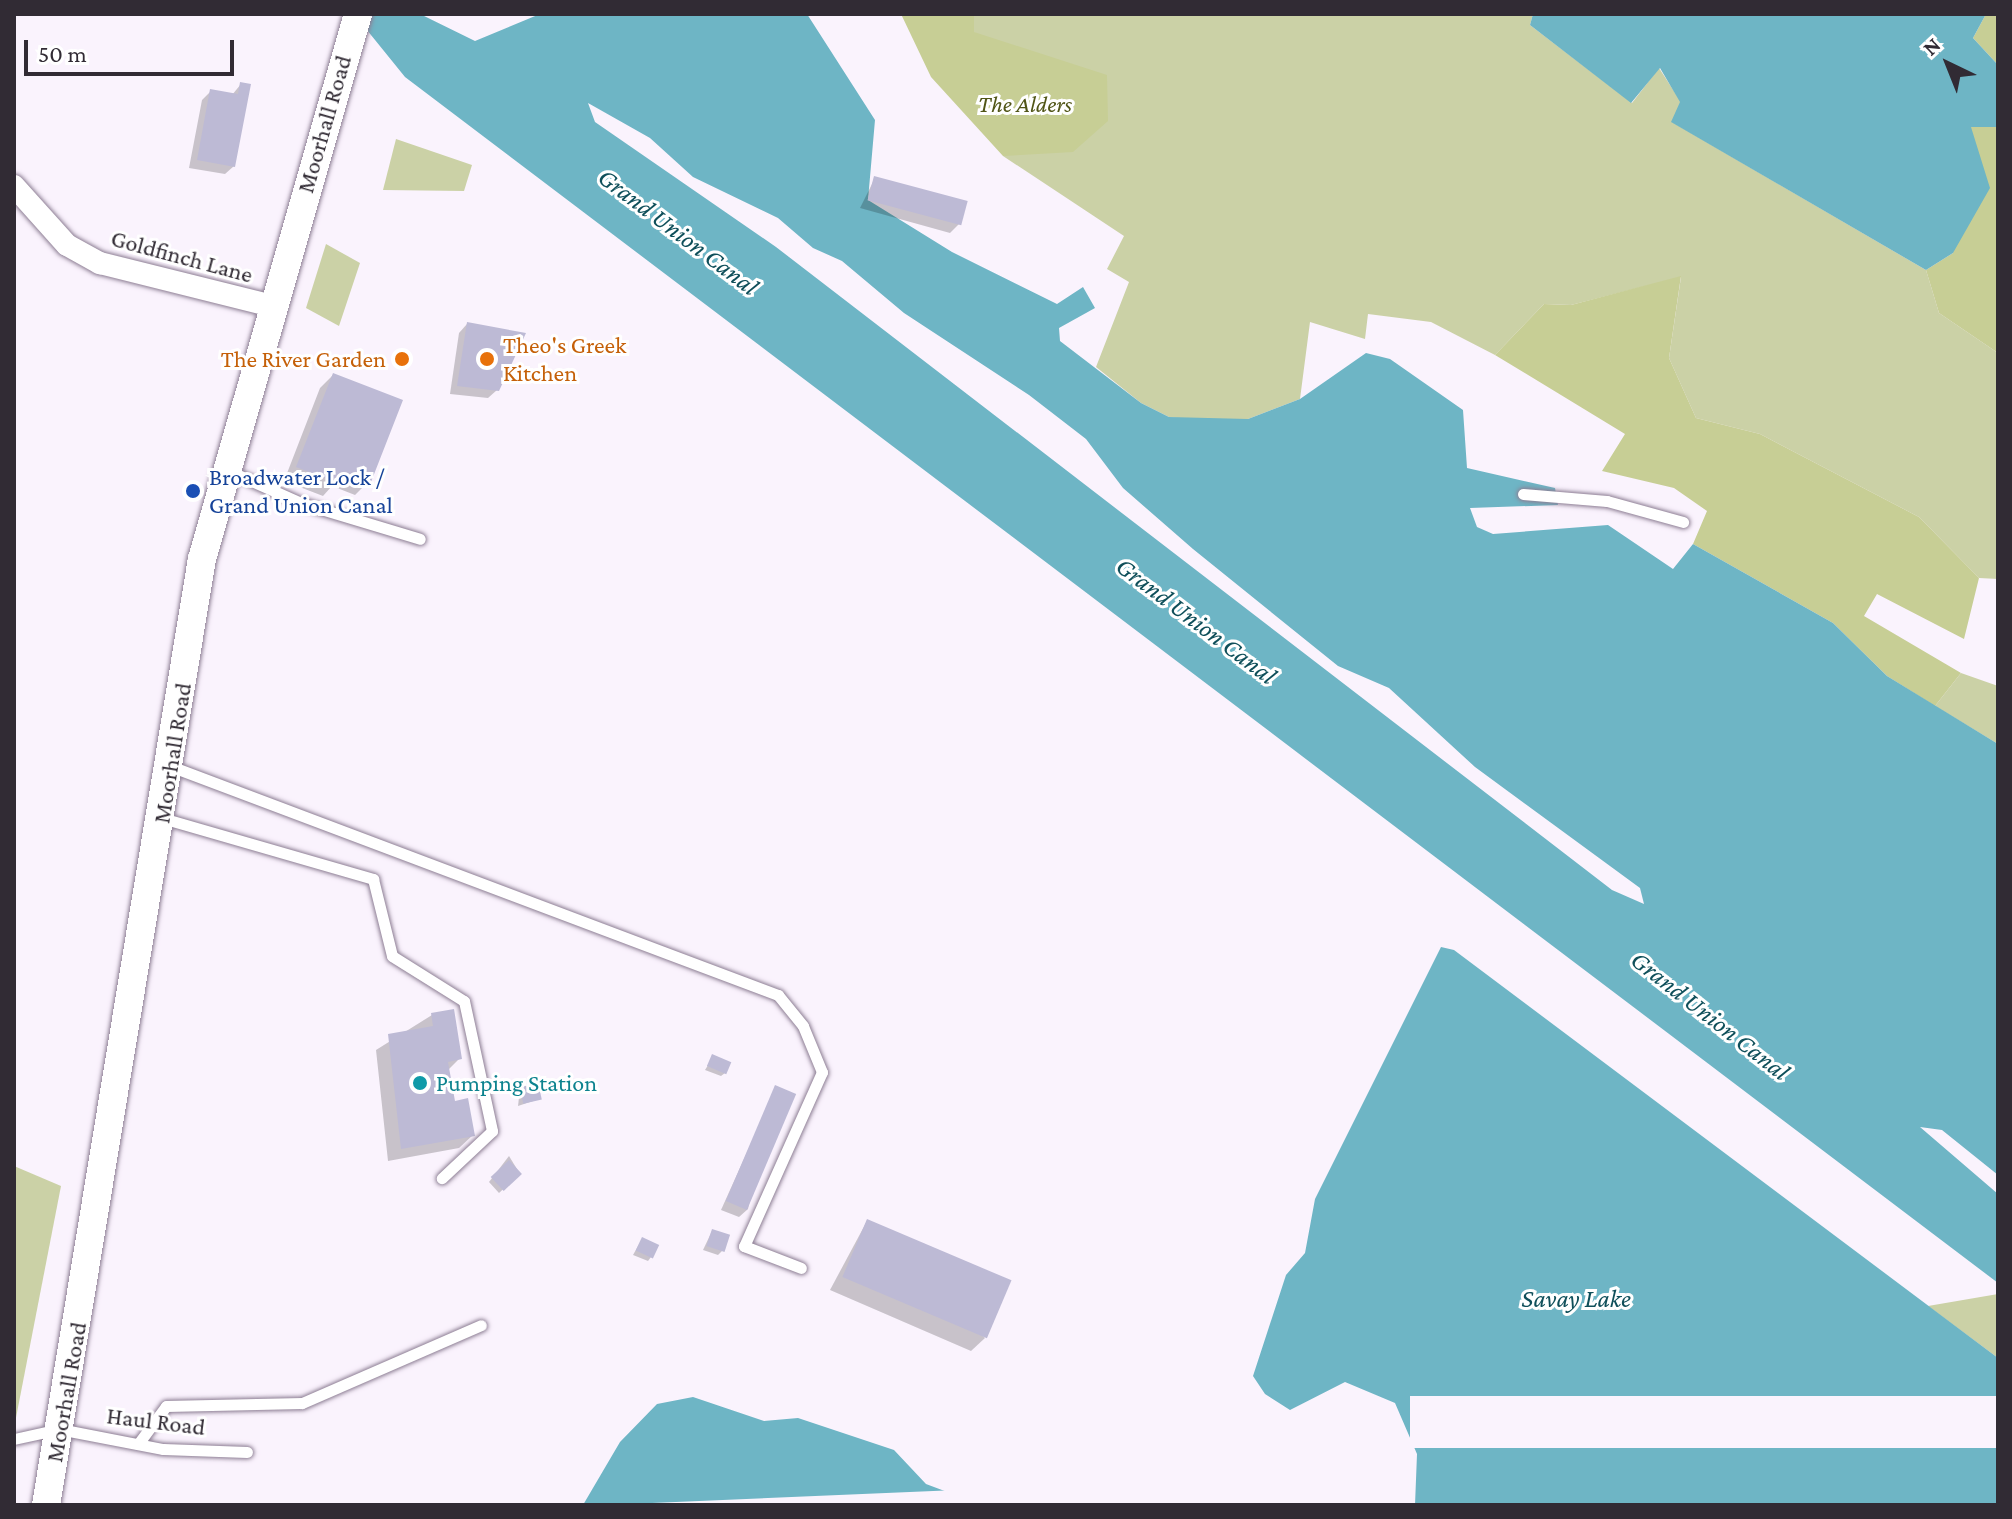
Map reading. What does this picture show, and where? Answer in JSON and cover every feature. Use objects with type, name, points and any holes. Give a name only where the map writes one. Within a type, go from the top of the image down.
[{"type":"street","name":"Moorhall Road","points":[[46,1505],[202,559],[343,56],[358,14]]},
{"type":"street","name":"Goldfinch Lane","points":[[14,186],[67,245],[100,263],[272,306]]},
{"type":"lane","points":[[227,470],[292,500],[420,539]]},
{"type":"lane","points":[[1523,494],[1595,498],[1683,522]]},
{"type":"lane","points":[[169,766],[778,995],[803,1026],[822,1072],[744,1246],[801,1268]]},
{"type":"lane","points":[[161,818],[373,879],[392,956],[464,1001],[492,1131],[442,1178]]},
{"type":"lane","points":[[138,1444],[166,1406],[302,1403],[481,1325]]},
{"type":"lane","points":[[14,1439],[59,1429]]},
{"type":"lane","name":"Haul Road","points":[[59,1429],[138,1444],[247,1452]]},
{"type":"green space","name":"The Alders","points":[[901,14],[974,14],[974,32],[1107,75],[1108,121],[1073,152],[1003,156],[931,77]]},
{"type":"green space","points":[[974,14],[1533,14],[1530,25],[1632,103],[1659,68],[1681,102],[1672,122],[1926,270],[1939,313],[1998,353],[1998,579],[1979,578],[1919,517],[1760,434],[1696,418],[1669,358],[1681,277],[1571,305],[1544,304],[1495,355],[1431,322],[1368,314],[1365,339],[1310,322],[1300,399],[1248,419],[1210,422],[1169,417],[1141,403],[1096,367],[1129,282],[1107,269],[1124,236],[1003,156],[1029,145],[973,32]]},
{"type":"green space","points":[[1986,14],[1998,14],[1998,65],[1973,38]]},
{"type":"green space","points":[[1971,126],[1998,127],[1998,353],[1939,313],[1926,270],[1953,253]]},
{"type":"green space","points":[[396,139],[472,165],[464,191],[383,190]]},
{"type":"green space","points":[[326,244],[360,263],[339,326],[306,308]]},
{"type":"green space","points":[[1681,276],[1669,358],[1696,418],[1760,434],[1919,517],[1979,578],[1964,639],[1877,594],[1864,616],[1961,673],[1935,706],[1887,676],[1833,623],[1693,544],[1707,511],[1674,488],[1602,471],[1625,434],[1495,355],[1544,304],[1571,305]]},
{"type":"green space","points":[[1961,673],[1998,686],[1998,744],[1935,706]]},
{"type":"green space","points":[[14,1166],[61,1186],[14,1428]]},
{"type":"green space","points":[[1998,1294],[1998,1358],[1928,1306]]},
{"type":"water","name":"Grand Union Canal","points":[[354,14],[420,14],[475,41],[540,14],[807,14],[875,120],[868,200],[952,252],[1057,304],[1083,287],[1095,308],[1059,328],[1060,341],[1141,403],[1169,417],[1248,419],[1300,399],[1366,353],[1390,359],[1463,410],[1467,468],[1555,488],[1558,505],[1470,508],[1477,527],[1493,534],[1608,525],[1673,569],[1693,544],[1833,623],[1887,676],[1998,744],[1998,1175],[1942,1130],[1920,1127],[1998,1194],[1998,1283],[405,77]],"holes":[[[588,103],[650,138],[693,177],[778,218],[813,248],[842,261],[904,313],[1029,395],[1086,439],[1123,488],[1193,549],[1338,666],[1389,688],[1475,767],[1640,888],[1644,904],[1612,890],[776,247],[595,122]]]},
{"type":"water","points":[[1533,14],[1986,14],[1973,38],[1998,65],[1998,127],[1971,127],[1990,188],[1953,253],[1926,270],[1671,122],[1680,102],[1660,68],[1631,103],[1530,25]]},
{"type":"water","name":"Savay Lake","points":[[1441,947],[1454,950],[1998,1358],[1998,1505],[1415,1505],[1417,1454],[1395,1403],[1345,1382],[1290,1410],[1265,1394],[1253,1376],[1286,1275],[1305,1253],[1315,1199]]},
{"type":"water","points":[[693,1397],[764,1421],[798,1418],[894,1450],[926,1484],[982,1505],[583,1505],[620,1442],[657,1404]]},
{"type":"pier","points":[[1410,1396],[1998,1396],[1998,1448],[1410,1448]]},
{"type":"pier","points":[[976,1491],[986,1505],[605,1505]]},
{"type":"building","points":[[240,82],[251,84],[235,167],[197,160],[210,89],[238,94]]},
{"type":"building","points":[[874,176],[968,201],[961,225],[868,200]]},
{"type":"building","name":"Theo's Greek Kitchen","points":[[467,322],[526,333],[499,391],[457,386]]},
{"type":"building","points":[[333,373],[403,400],[371,482],[342,472],[338,483],[296,467]]},
{"type":"building","name":"Pumping Station","points":[[454,1009],[462,1059],[448,1062],[455,1101],[468,1098],[475,1136],[401,1149],[388,1034],[433,1026],[431,1013]]},
{"type":"building","points":[[712,1054],[731,1062],[726,1074],[707,1066]]},
{"type":"building","points":[[538,1083],[542,1100],[523,1104],[519,1087]]},
{"type":"building","points":[[775,1085],[796,1094],[747,1210],[726,1201]]},
{"type":"building","points":[[509,1160],[522,1174],[504,1191],[491,1177]]},
{"type":"building","points":[[867,1219],[1012,1280],[987,1338],[842,1277]]},
{"type":"building","points":[[712,1229],[730,1235],[725,1252],[706,1246]]},
{"type":"building","points":[[642,1237],[659,1245],[653,1259],[636,1251]]},
{"type":"place","name":"The River Garden","points":[[402,359]]},
{"type":"place","name":"Theo's Greek Kitchen","points":[[487,359]]},
{"type":"place","name":"Broadwater Lock / Grand Union Canal","points":[[193,491]]},
{"type":"place","name":"Pumping Station","points":[[420,1083]]}]
